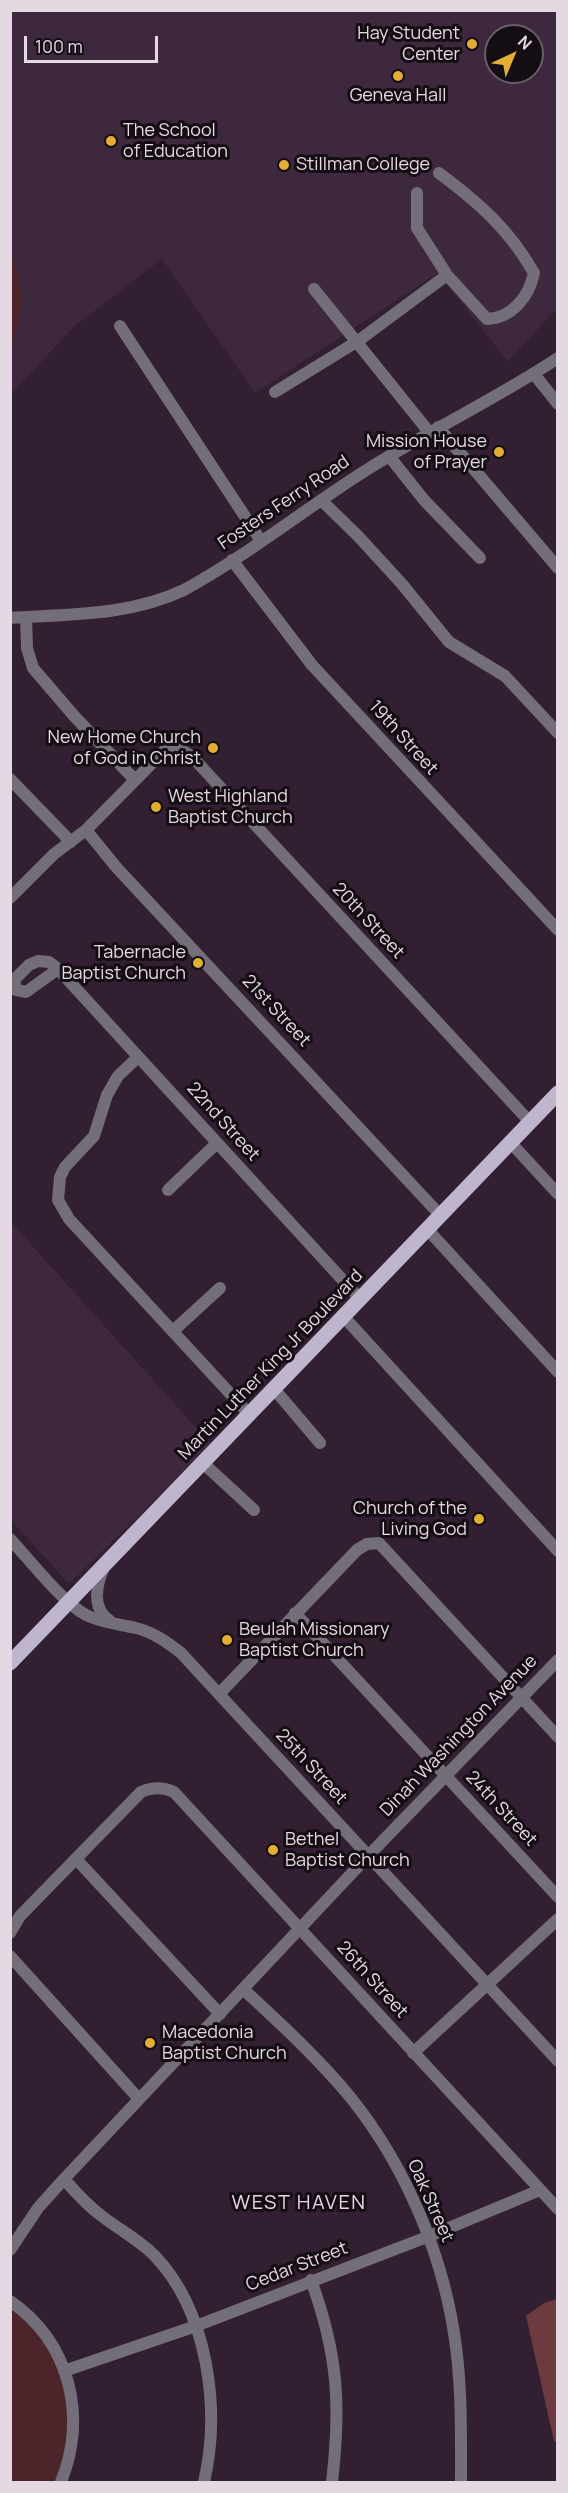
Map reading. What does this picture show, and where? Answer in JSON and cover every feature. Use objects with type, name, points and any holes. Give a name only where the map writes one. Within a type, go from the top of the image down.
[{"type":"main road","name":"Martin Luther King Jr Boulevard","points":[[10,1663],[249,1414],[275,1390],[558,1093]]},
{"type":"street","points":[[417,193],[417,228],[447,274],[487,319],[499,318],[523,300],[532,284],[534,273],[516,244],[497,221],[439,173]]},
{"type":"street","points":[[275,392],[358,341],[447,274]]},
{"type":"street","points":[[314,289],[433,430],[558,568]]},
{"type":"street","points":[[120,326],[261,541]]},
{"type":"street","name":"Fosters Ferry Road","points":[[10,618],[111,611],[143,606],[184,590],[389,456],[534,374],[558,358]]},
{"type":"street","points":[[534,374],[558,404]]},
{"type":"street","points":[[389,456],[424,500],[480,558]]},
{"type":"street","points":[[321,500],[402,584],[449,642],[505,676],[558,733]]},
{"type":"street","name":"19th Street","points":[[232,560],[291,641],[312,665],[558,930]]},
{"type":"street","points":[[10,898],[54,854],[86,830],[135,780],[33,668],[27,648],[26,617]]},
{"type":"street","name":"20th Street","points":[[135,780],[165,750],[178,748],[196,761],[531,1122]]},
{"type":"street","points":[[10,779],[71,842]]},
{"type":"street","name":"21st Street","points":[[86,830],[117,868],[441,1216]]},
{"type":"street","name":"22nd Street","points":[[58,969],[361,1300]]},
{"type":"street","points":[[138,1057],[125,1067],[112,1085],[94,1136],[65,1167],[58,1185],[58,1200],[69,1219],[249,1414]]},
{"type":"street","points":[[168,1190],[217,1143]]},
{"type":"street","points":[[511,1143],[558,1194]]},
{"type":"street","points":[[428,1230],[558,1372]]},
{"type":"street","points":[[173,1331],[220,1288]]},
{"type":"street","points":[[344,1317],[558,1551]]},
{"type":"street","points":[[275,1390],[320,1443]]},
{"type":"street","points":[[203,1463],[255,1510]]},
{"type":"street","name":"25th Street","points":[[10,1539],[69,1602],[86,1615],[113,1624],[144,1630],[173,1646],[188,1660],[558,2061]]},
{"type":"street","points":[[219,1694],[357,1550],[367,1544],[379,1543],[558,1737]]},
{"type":"street","points":[[105,1564],[99,1580],[97,1600],[103,1617],[113,1624]]},
{"type":"street","name":"24th Street","points":[[295,1613],[558,1896]]},
{"type":"street","name":"Dinah Washington Avenue","points":[[10,2250],[38,2208],[64,2179],[369,1855],[558,1660]]},
{"type":"street","name":"26th Street","points":[[77,1860],[141,1792],[152,1788],[164,1788],[183,1799],[413,2053],[540,2190],[555,2202]]},
{"type":"street","points":[[10,1934],[20,1916],[77,1860],[219,2014]]},
{"type":"street","points":[[413,2053],[558,1919]]},
{"type":"street","points":[[10,1956],[139,2099]]},
{"type":"street","name":"Oak Street","points":[[243,1989],[285,2028],[351,2099],[388,2152],[417,2211],[443,2281],[454,2334],[461,2431],[461,2482]]},
{"type":"street","points":[[64,2179],[85,2203],[154,2256],[173,2282],[196,2326],[207,2371],[212,2414],[212,2436],[204,2482]]},
{"type":"street","name":"Cedar Street","points":[[64,2371],[196,2326],[428,2237],[540,2190]]},
{"type":"street","points":[[311,2280],[328,2330],[336,2375],[338,2418],[332,2482]]},
{"type":"street","points":[[10,2301],[40,2329],[64,2371],[73,2397],[75,2429],[62,2482]]},
{"type":"shaded area","name":"Stillman College","points":[[11,11],[557,11],[557,308],[508,362],[438,273],[255,393],[162,259],[75,326],[11,394]]},
{"type":"shaded area","points":[[10,252],[18,275],[21,298],[19,321],[11,344]]},
{"type":"shaded area","points":[[10,1221],[211,1444],[69,1584],[11,1520]]},
{"type":"shaded area","points":[[558,2299],[557,2442],[554,2441],[526,2316],[544,2303]]},
{"type":"shaded area","points":[[10,2301],[33,2321],[73,2397],[61,2482],[11,2482]]},
{"type":"place","name":"Hay Student Center","points":[[472,44]]},
{"type":"place","name":"Geneva Hall","points":[[398,76]]},
{"type":"place","name":"The School of Education","points":[[111,141]]},
{"type":"place","name":"Stillman College","points":[[284,165]]},
{"type":"place","name":"Mission House of Prayer","points":[[499,452]]},
{"type":"place","name":"New Home Church of God in Christ","points":[[213,748]]},
{"type":"place","name":"West Highland Baptist Church","points":[[156,807]]},
{"type":"place","name":"Tabernacle Baptist Church","points":[[198,963]]},
{"type":"place","name":"Church of the Living God","points":[[479,1519]]},
{"type":"place","name":"Beulah Missionary Baptist Church","points":[[227,1640]]},
{"type":"place","name":"Bethel Baptist Church","points":[[273,1850]]},
{"type":"place","name":"Macedonia Baptist Church","points":[[150,2043]]},
{"type":"district","name":"WEST HAVEN","points":[[299,2203]]}]
